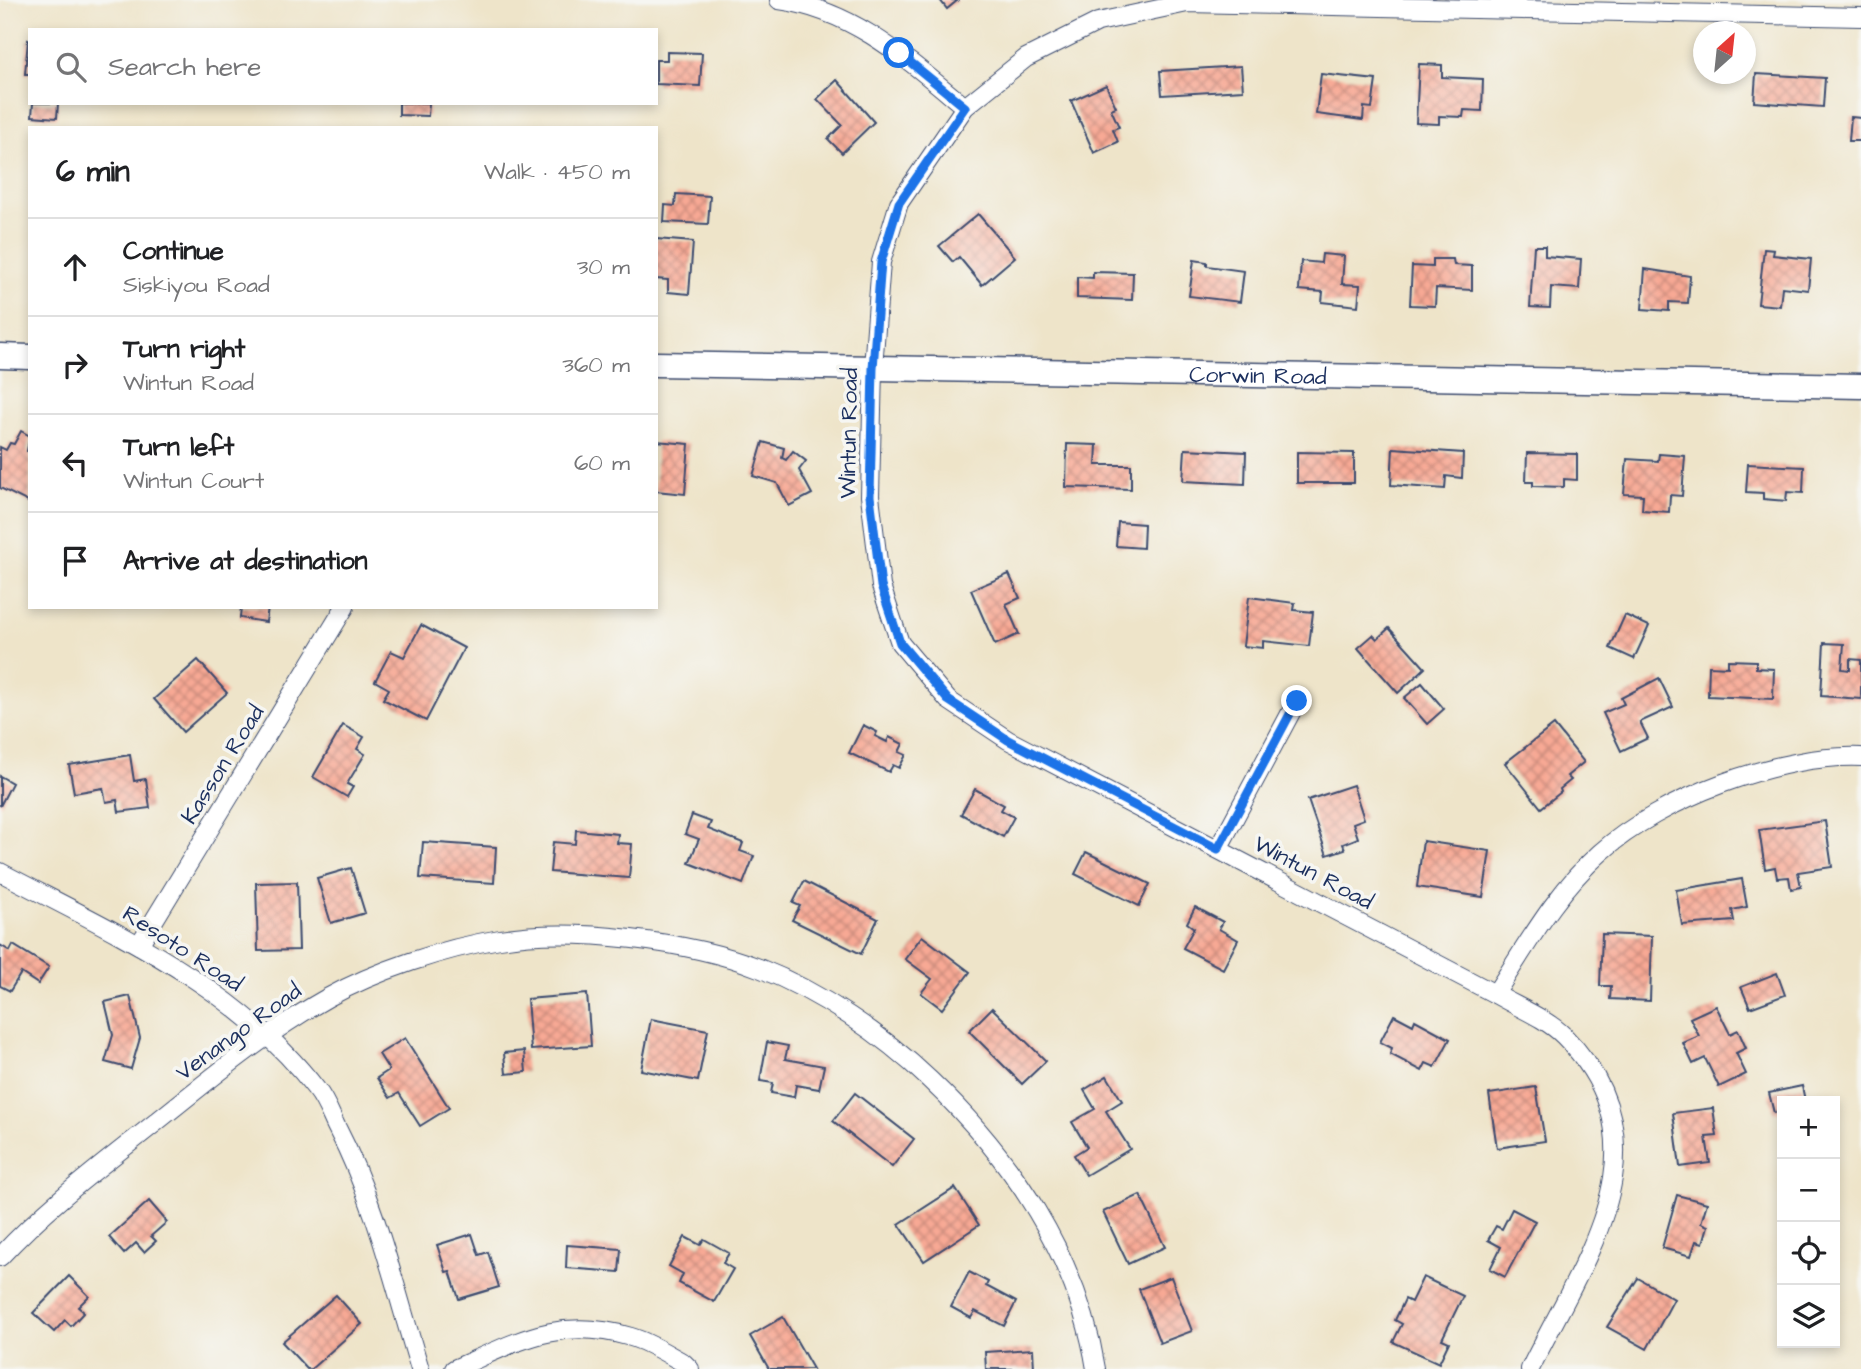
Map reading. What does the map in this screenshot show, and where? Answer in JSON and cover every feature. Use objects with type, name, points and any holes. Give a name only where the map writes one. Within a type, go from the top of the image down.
[{"type":"main road","points":[[0,356],[28,357]]},
{"type":"main road","name":"Corwin Road","points":[[658,364],[1861,386]]},
{"type":"street","points":[[779,0],[825,12],[866,30],[899,53],[965,107]]},
{"type":"street","name":"Wintun Road","points":[[1530,1369],[1607,1212],[1616,1165],[1615,1120],[1593,1070],[1562,1034],[1495,994],[1008,740],[948,700],[900,643],[881,586],[870,496],[873,368],[881,262],[899,203],[965,107],[1026,58],[1098,23],[1187,4],[1291,3],[1861,17]]},
{"type":"street","name":"Kasson Road","points":[[139,945],[344,609]]},
{"type":"street","points":[[1218,849],[1297,701]]},
{"type":"street","points":[[1495,994],[1548,912],[1601,853],[1666,808],[1754,771],[1861,757]]},
{"type":"street","name":"Resoto Road","points":[[0,872],[139,945],[199,983],[268,1035],[319,1092],[359,1171],[420,1369]]},
{"type":"street","name":"Venango Road","points":[[0,1257],[38,1216],[268,1035],[329,996],[410,962],[501,939],[584,936],[674,945],[758,968],[836,1008],[909,1060],[967,1115],[1015,1175],[1051,1237],[1073,1287],[1096,1369]]},
{"type":"street","points":[[454,1369],[529,1336],[581,1326],[633,1337],[684,1363],[690,1369]]},
{"type":"building","points":[[940,0],[958,0],[947,9]]},
{"type":"building","points":[[28,40],[28,74],[25,74]]},
{"type":"building","points":[[667,52],[702,53],[700,86],[658,84],[658,60],[667,60]]},
{"type":"building","points":[[1419,64],[1442,65],[1442,77],[1483,79],[1482,111],[1464,110],[1463,117],[1439,116],[1439,124],[1416,123]]},
{"type":"building","points":[[1241,66],[1243,90],[1162,95],[1160,71]]},
{"type":"building","points":[[1321,74],[1376,80],[1372,108],[1364,107],[1363,120],[1316,114]]},
{"type":"building","points":[[1756,74],[1825,78],[1823,107],[1754,102]]},
{"type":"building","points":[[837,80],[874,122],[842,153],[828,139],[842,125],[817,99]]},
{"type":"building","points":[[1106,85],[1116,107],[1111,109],[1119,127],[1113,129],[1118,142],[1094,153],[1071,101]]},
{"type":"building","points":[[33,105],[58,105],[57,118],[32,116]]},
{"type":"building","points":[[399,105],[429,105],[428,116],[399,115]]},
{"type":"building","points":[[1851,117],[1861,118],[1861,141],[1849,141]]},
{"type":"building","points":[[676,194],[710,196],[708,224],[664,222],[665,205],[675,206]]},
{"type":"building","points":[[978,214],[1015,257],[982,285],[959,257],[953,262],[939,246]]},
{"type":"building","points":[[658,239],[693,242],[689,294],[668,292],[668,280],[658,279]]},
{"type":"building","points":[[1534,246],[1545,246],[1545,256],[1581,259],[1579,289],[1551,287],[1550,308],[1530,307]]},
{"type":"building","points":[[1764,249],[1774,250],[1773,255],[1811,259],[1808,290],[1782,287],[1780,306],[1758,304]]},
{"type":"building","points":[[1322,254],[1344,256],[1342,284],[1360,285],[1358,306],[1322,302],[1323,292],[1299,290],[1301,261],[1321,263]]},
{"type":"building","points":[[1433,259],[1453,259],[1454,265],[1472,266],[1472,290],[1436,288],[1435,306],[1410,305],[1412,266],[1433,267]]},
{"type":"building","points":[[1194,260],[1207,262],[1207,266],[1244,271],[1240,302],[1189,296]]},
{"type":"building","points":[[1645,269],[1690,276],[1688,303],[1669,302],[1669,311],[1642,309]]},
{"type":"building","points":[[1093,272],[1133,273],[1132,300],[1077,298],[1077,277],[1093,278]]},
{"type":"building","points":[[21,431],[28,435],[28,502],[0,488],[0,447],[6,450],[10,443],[14,444]]},
{"type":"building","points":[[658,441],[689,444],[685,494],[658,491]]},
{"type":"building","points":[[763,442],[784,448],[782,458],[786,460],[793,451],[806,461],[799,470],[812,494],[789,506],[777,483],[753,476]]},
{"type":"building","points":[[1067,444],[1097,445],[1096,465],[1131,465],[1131,489],[1066,487]]},
{"type":"building","points":[[1393,448],[1463,453],[1462,478],[1446,476],[1445,489],[1391,485]]},
{"type":"building","points":[[1185,449],[1246,452],[1245,484],[1183,481]]},
{"type":"building","points":[[1297,452],[1354,453],[1354,483],[1297,483]]},
{"type":"building","points":[[1527,453],[1577,454],[1577,480],[1564,479],[1564,487],[1533,486],[1533,482],[1526,482]]},
{"type":"building","points":[[1659,454],[1685,456],[1682,496],[1670,495],[1669,512],[1642,510],[1643,495],[1624,494],[1627,459],[1658,461]]},
{"type":"building","points":[[1748,464],[1804,467],[1803,493],[1787,492],[1786,501],[1763,499],[1763,493],[1746,492]]},
{"type":"building","points":[[1118,522],[1144,524],[1143,548],[1116,546]]},
{"type":"building","points":[[1009,574],[1020,598],[1006,604],[1019,634],[995,645],[971,590]]},
{"type":"building","points":[[1249,597],[1295,603],[1294,610],[1313,612],[1309,646],[1263,641],[1263,648],[1243,646]]},
{"type":"building","points":[[241,609],[268,609],[266,622],[240,618]]},
{"type":"building","points":[[1625,615],[1649,626],[1634,659],[1610,648]]},
{"type":"building","points":[[421,625],[464,648],[426,721],[383,699],[389,689],[375,681],[391,651],[404,657]]},
{"type":"building","points":[[1389,628],[1425,668],[1398,693],[1358,648],[1373,635],[1377,639]]},
{"type":"building","points":[[1824,643],[1844,644],[1842,669],[1850,670],[1850,659],[1861,660],[1861,699],[1821,696]]},
{"type":"building","points":[[198,660],[227,693],[183,732],[154,699]]},
{"type":"building","points":[[1728,660],[1756,661],[1756,668],[1774,669],[1773,699],[1708,696],[1709,666],[1728,667]]},
{"type":"building","points":[[1659,678],[1673,707],[1640,722],[1648,738],[1621,751],[1603,713],[1624,704],[1621,698]]},
{"type":"building","points":[[1422,683],[1444,709],[1427,724],[1404,698]]},
{"type":"building","points":[[343,725],[364,737],[357,749],[365,754],[347,784],[353,787],[347,797],[313,777]]},
{"type":"building","points":[[863,725],[877,732],[875,736],[887,742],[889,737],[903,744],[899,752],[906,755],[899,768],[893,765],[889,772],[849,753]]},
{"type":"building","points":[[1554,725],[1584,762],[1567,776],[1571,780],[1560,789],[1561,792],[1541,808],[1505,763]]},
{"type":"building","points":[[130,755],[134,781],[146,779],[150,808],[119,812],[117,800],[106,802],[103,788],[74,793],[69,765]]},
{"type":"building","points":[[0,776],[12,783],[0,806]]},
{"type":"building","points":[[1353,785],[1364,819],[1353,823],[1358,838],[1343,844],[1345,849],[1327,855],[1308,800]]},
{"type":"building","points":[[975,789],[1004,805],[1001,810],[1014,817],[1003,837],[961,814]]},
{"type":"building","points":[[692,815],[711,822],[708,829],[743,843],[740,851],[754,856],[743,884],[689,863],[699,839],[685,834]]},
{"type":"building","points":[[1825,821],[1832,867],[1798,872],[1801,887],[1791,889],[1789,877],[1777,878],[1775,867],[1765,869],[1759,830]]},
{"type":"building","points":[[576,830],[618,834],[617,843],[632,844],[629,878],[550,872],[553,842],[575,844]]},
{"type":"building","points":[[1423,841],[1490,851],[1483,897],[1417,887]]},
{"type":"building","points":[[423,842],[496,847],[494,883],[420,878]]},
{"type":"building","points":[[1086,852],[1150,884],[1139,906],[1075,874]]},
{"type":"building","points":[[351,868],[365,913],[331,923],[317,878]]},
{"type":"building","points":[[1742,879],[1747,907],[1732,910],[1734,921],[1682,925],[1676,890]]},
{"type":"building","points":[[804,881],[878,919],[861,954],[792,920],[800,906],[793,903]]},
{"type":"building","points":[[297,882],[299,950],[258,951],[256,883]]},
{"type":"building","points":[[1195,907],[1223,922],[1219,929],[1238,940],[1223,969],[1183,948],[1194,928],[1187,923]]},
{"type":"building","points":[[1602,934],[1652,936],[1650,1001],[1610,999],[1611,986],[1600,986]]},
{"type":"building","points":[[922,936],[970,972],[942,1009],[921,993],[932,979],[905,959]]},
{"type":"building","points":[[0,945],[10,951],[13,945],[49,967],[38,984],[21,973],[10,991],[0,986]]},
{"type":"building","points":[[1777,973],[1785,995],[1750,1008],[1741,987]]},
{"type":"building","points":[[587,994],[591,1046],[531,1050],[527,999]]},
{"type":"building","points":[[130,996],[140,1038],[131,1069],[105,1062],[113,1035],[105,1002]]},
{"type":"building","points":[[1716,1006],[1730,1034],[1738,1030],[1746,1048],[1736,1053],[1746,1074],[1719,1087],[1705,1058],[1693,1064],[1683,1043],[1699,1036],[1690,1018]]},
{"type":"building","points":[[992,1008],[1046,1061],[1022,1084],[969,1031]]},
{"type":"building","points":[[1394,1015],[1413,1025],[1415,1020],[1450,1039],[1435,1067],[1426,1063],[1422,1071],[1390,1054],[1392,1048],[1380,1042]]},
{"type":"building","points":[[651,1019],[708,1030],[698,1081],[641,1070]]},
{"type":"building","points":[[405,1038],[449,1108],[420,1126],[399,1093],[390,1098],[377,1078],[389,1070],[379,1054]]},
{"type":"building","points":[[767,1042],[788,1046],[785,1059],[824,1066],[819,1089],[796,1085],[794,1097],[771,1093],[773,1083],[760,1081]]},
{"type":"building","points":[[524,1051],[526,1072],[506,1074],[504,1053]]},
{"type":"building","points":[[1107,1076],[1122,1101],[1106,1111],[1130,1149],[1086,1175],[1074,1155],[1087,1147],[1072,1122],[1095,1109],[1084,1090]]},
{"type":"building","points":[[1802,1086],[1804,1096],[1777,1096],[1777,1112],[1774,1113],[1769,1093]]},
{"type":"building","points":[[1536,1087],[1545,1141],[1497,1148],[1489,1094]]},
{"type":"building","points":[[855,1093],[914,1139],[892,1167],[833,1121]]},
{"type":"building","points":[[1713,1108],[1717,1136],[1706,1137],[1710,1163],[1680,1167],[1673,1113]]},
{"type":"building","points":[[955,1188],[979,1225],[924,1261],[899,1224]]},
{"type":"building","points":[[1140,1195],[1165,1247],[1128,1264],[1103,1212]]},
{"type":"building","points":[[1677,1195],[1707,1203],[1701,1223],[1708,1226],[1703,1243],[1696,1241],[1691,1256],[1662,1248]]},
{"type":"building","points":[[149,1201],[167,1222],[151,1236],[156,1241],[144,1252],[136,1243],[124,1254],[109,1237]]},
{"type":"building","points":[[1512,1209],[1535,1221],[1505,1277],[1490,1269],[1501,1247],[1488,1240],[1496,1226],[1502,1229]]},
{"type":"building","points":[[472,1234],[479,1255],[488,1252],[499,1287],[459,1299],[450,1271],[446,1272],[437,1245]]},
{"type":"building","points":[[685,1237],[700,1245],[704,1239],[729,1253],[723,1263],[733,1269],[714,1302],[679,1283],[683,1274],[669,1266]]},
{"type":"building","points":[[567,1245],[621,1249],[619,1272],[566,1268]]},
{"type":"building","points":[[969,1272],[988,1282],[986,1286],[1016,1302],[1004,1326],[975,1311],[971,1318],[951,1307]]},
{"type":"building","points":[[69,1276],[89,1296],[78,1307],[84,1312],[71,1326],[65,1320],[54,1332],[33,1313]]},
{"type":"building","points":[[1171,1277],[1192,1331],[1160,1343],[1139,1289]]},
{"type":"building","points":[[1423,1277],[1463,1296],[1442,1339],[1449,1342],[1439,1363],[1393,1342],[1402,1324],[1395,1320],[1405,1299],[1411,1302]]},
{"type":"building","points":[[1638,1278],[1674,1299],[1647,1349],[1607,1327]]},
{"type":"building","points":[[336,1295],[362,1324],[311,1369],[307,1369],[282,1342]]},
{"type":"building","points":[[783,1317],[813,1369],[769,1369],[750,1336]]},
{"type":"building","points":[[1033,1349],[1034,1369],[986,1369],[985,1352]]},
{"type":"route","points":[[899,53],[965,107],[899,203],[881,262],[873,368],[870,496],[881,586],[900,643],[948,700],[1008,740],[1218,849],[1297,701]]}]
